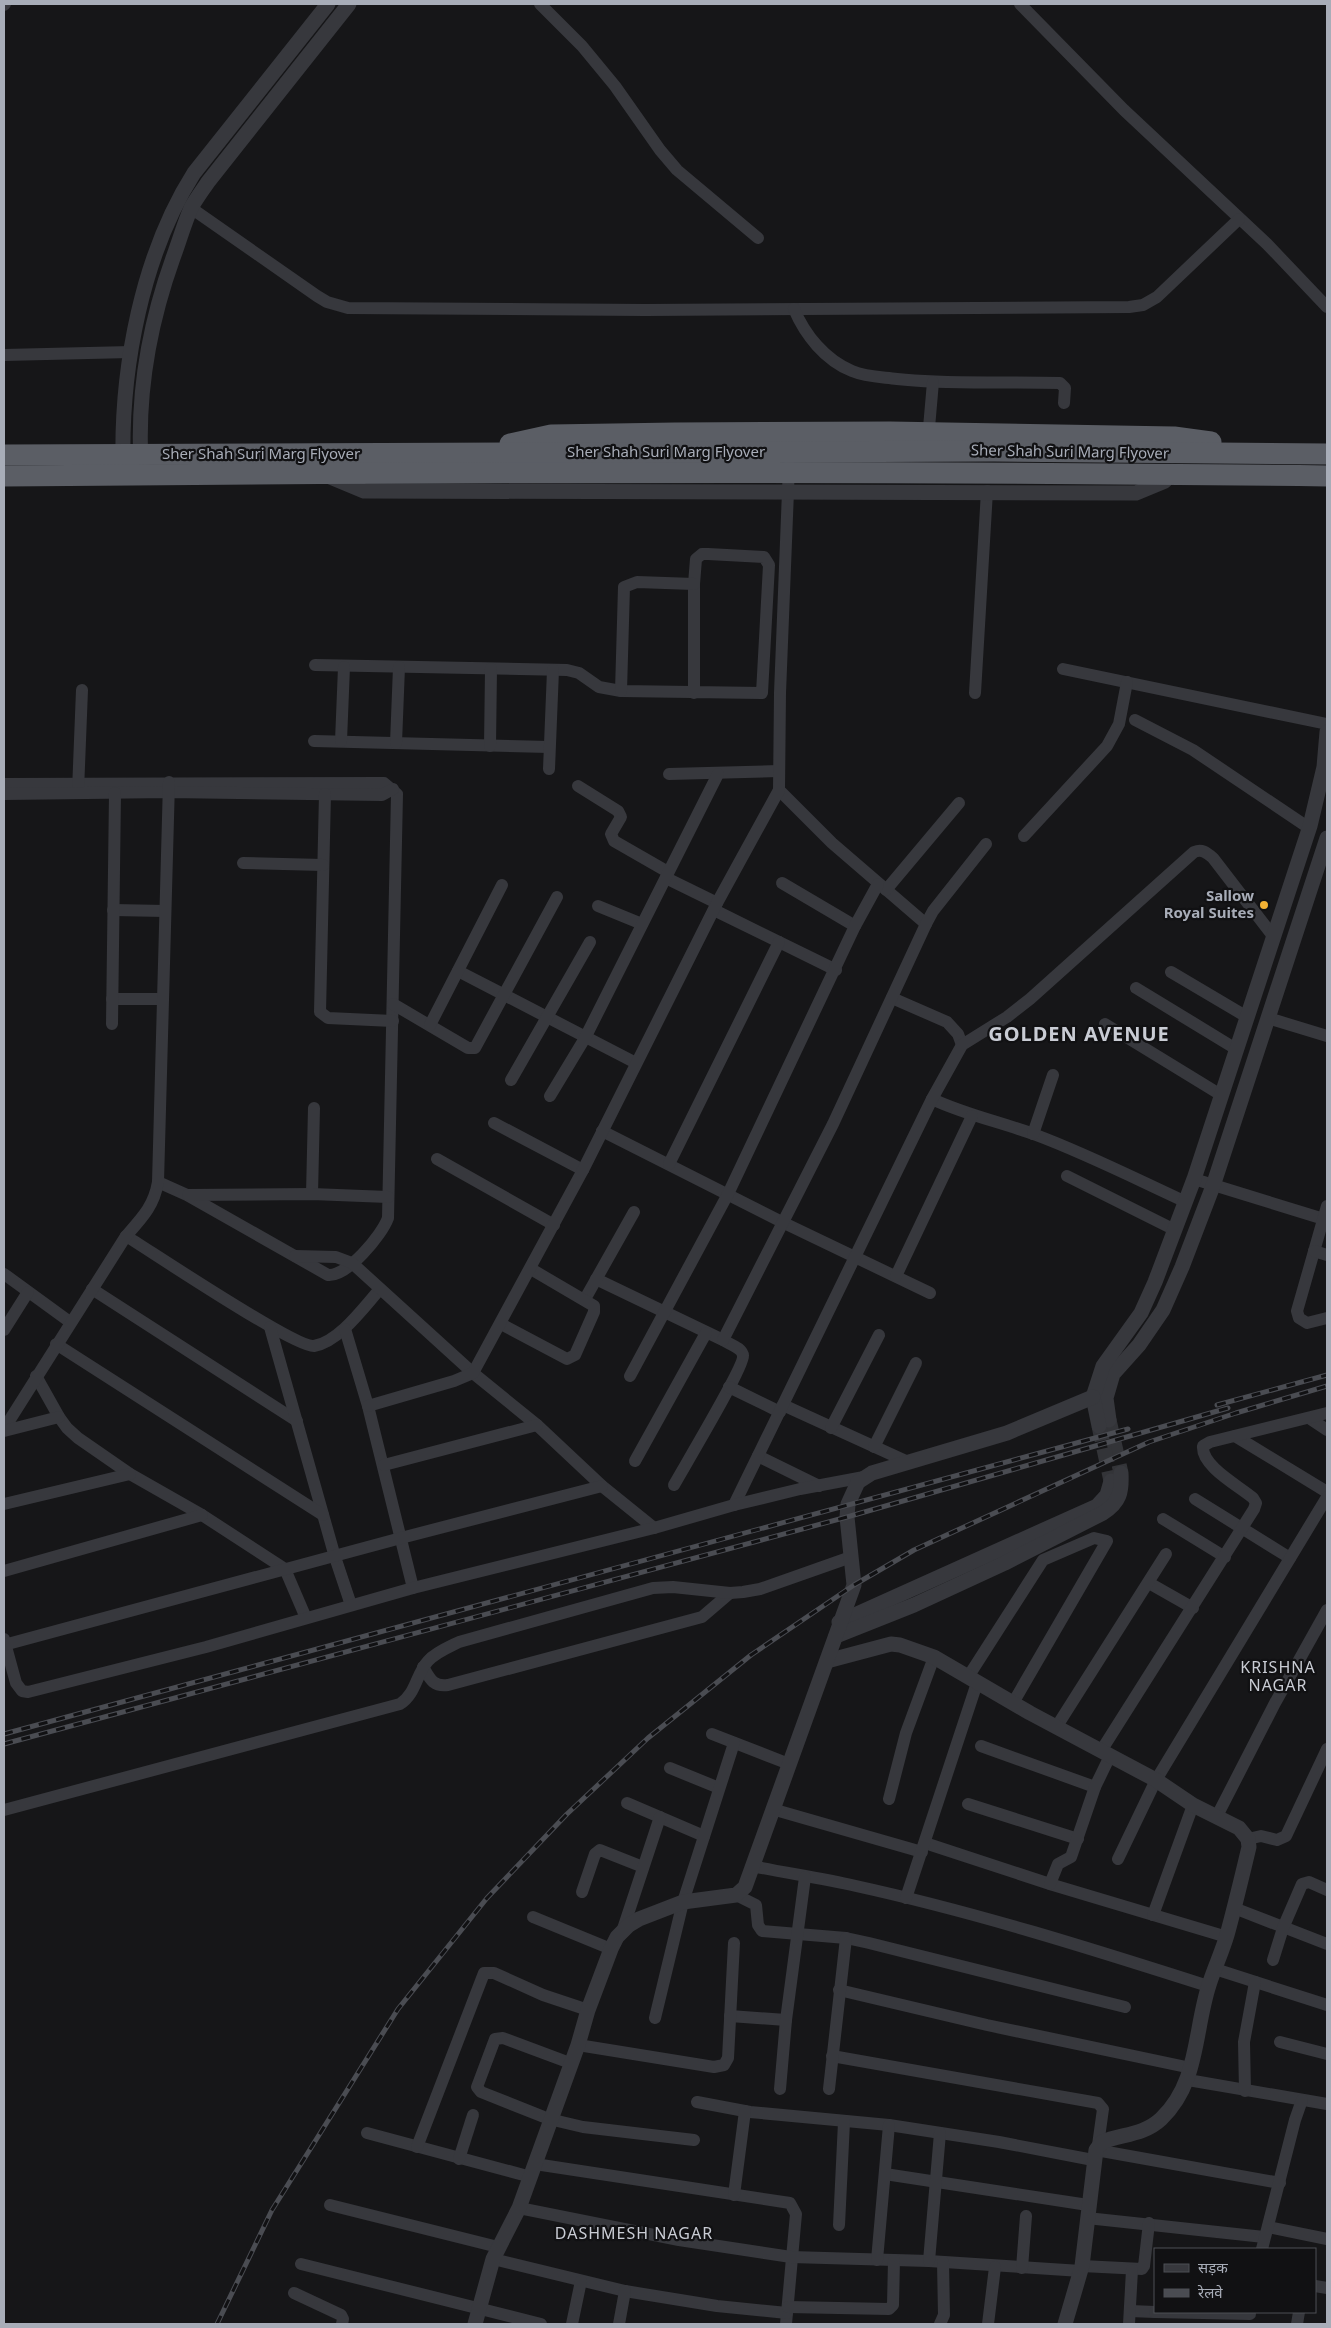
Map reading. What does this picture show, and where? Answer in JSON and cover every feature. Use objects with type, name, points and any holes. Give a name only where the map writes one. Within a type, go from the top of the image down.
[{"type":"highway","points":[[465,458],[560,435],[890,432],[1164,436],[1219,443]]},
{"type":"highway","points":[[4,440],[1327,442]]},
{"type":"highway","name":"Sher Shah Suri Marg Flyover","points":[[4,466],[994,450],[1327,454]]},
{"type":"highway","name":"Sher Shah Suri Marg Flyover","points":[[4,455],[1327,466]]},
{"type":"highway","points":[[465,458],[568,478],[1159,481],[1208,474]]},
{"type":"highway","points":[[4,476],[318,472],[788,481],[1208,474],[1327,476]]},
{"type":"street","points":[[132,475],[131,352],[137,314],[153,261],[179,196],[194,173],[328,4]]},
{"type":"street","points":[[131,440],[149,338],[159,299],[191,208],[208,182],[349,4]]},
{"type":"street","points":[[540,4],[582,46],[615,86],[660,150],[677,170],[758,238]]},
{"type":"street","points":[[1020,4],[1124,110],[1267,244],[1327,307]]},
{"type":"street","points":[[191,208],[317,296],[327,302],[348,308],[794,309],[1119,307],[1143,304],[1157,297],[1239,219]]},
{"type":"street","points":[[794,309],[799,322],[818,348],[850,371],[872,376],[933,382],[1060,383],[1065,388],[1064,403]]},
{"type":"street","points":[[4,355],[131,352]]},
{"type":"street","points":[[928,442],[933,382]]},
{"type":"street","points":[[368,1406],[454,1381],[472,1373],[501,1324],[583,1170],[716,907],[778,790],[790,442]]},
{"type":"street","points":[[788,481],[987,491],[1136,493],[1159,481]]},
{"type":"street","points":[[975,693],[987,491]]},
{"type":"street","points":[[694,693],[694,584],[696,559],[702,554],[767,559],[769,565],[762,693]]},
{"type":"street","points":[[621,690],[624,587],[637,582],[694,584]]},
{"type":"street","points":[[315,665],[574,671],[599,687],[621,690],[694,693],[780,693]]},
{"type":"street","points":[[341,741],[344,667]]},
{"type":"street","points":[[396,743],[399,667]]},
{"type":"street","points":[[490,746],[491,669]]},
{"type":"street","points":[[1063,669],[1327,724]]},
{"type":"street","points":[[549,769],[553,670]]},
{"type":"street","points":[[1024,836],[1107,746],[1119,724],[1127,682]]},
{"type":"street","points":[[78,789],[82,690]]},
{"type":"street","points":[[1134,720],[1193,750],[1309,828]]},
{"type":"street","points":[[1104,1423],[1100,1397],[1103,1366],[1141,1313],[1186,1202],[1309,828],[1325,768],[1327,732]]},
{"type":"street","points":[[314,741],[549,747]]},
{"type":"street","points":[[669,774],[778,771]]},
{"type":"street","points":[[550,1096],[585,1038],[718,774]]},
{"type":"street","points":[[158,1182],[187,1195],[292,1256],[333,1275],[352,1263],[371,1245],[385,1227],[388,1218],[398,797],[384,782],[231,788]]},
{"type":"street","points":[[4,784],[115,793],[169,787]]},
{"type":"street","points":[[578,786],[618,811],[620,817],[611,834],[614,841],[716,907],[779,942],[836,970]]},
{"type":"street","points":[[4,1430],[70,1322],[126,1236],[150,1208],[156,1196],[158,1182],[164,911],[169,787]]},
{"type":"street","points":[[4,794],[78,789],[169,787],[382,795],[393,790]]},
{"type":"street","points":[[778,790],[832,843],[926,924]]},
{"type":"street","points":[[112,1024],[115,793]]},
{"type":"street","points":[[325,794],[320,1012],[328,1018],[392,1021]]},
{"type":"street","points":[[630,1376],[663,1311],[728,1194],[836,970],[855,926],[882,887],[959,803]]},
{"type":"street","points":[[602,1486],[4,1643],[16,1683],[22,1691],[28,1692],[206,1647],[413,1588],[654,1528],[734,1505],[864,1477],[1007,1433],[1100,1397],[1113,1374],[1139,1344],[1162,1310],[1182,1267],[1213,1186],[1327,838]]},
{"type":"street","points":[[723,1340],[784,1223],[926,924],[933,911],[986,844]]},
{"type":"street","points":[[734,1505],[932,1099],[962,1045],[1007,1017],[1030,999],[1198,850],[1206,852],[1212,858],[1273,936]]},
{"type":"street","points":[[243,863],[323,865]]},
{"type":"street","points":[[782,884],[855,926]]},
{"type":"street","points":[[430,1025],[502,885]]},
{"type":"street","points":[[393,1004],[468,1048],[475,1048],[556,897]]},
{"type":"street","points":[[598,906],[642,924]]},
{"type":"street","points":[[113,910],[164,911]]},
{"type":"street","points":[[1278,921],[1297,928]]},
{"type":"street","points":[[510,1080],[590,942]]},
{"type":"street","points":[[669,1164],[779,942]]},
{"type":"street","points":[[458,970],[636,1063]]},
{"type":"street","points":[[1171,972],[1247,1017]]},
{"type":"street","points":[[1136,988],[1236,1049]]},
{"type":"street","points":[[892,998],[947,1022],[958,1034],[962,1045]]},
{"type":"street","points":[[112,999],[162,999]]},
{"type":"street","points":[[1268,1018],[1327,1036]]},
{"type":"street","points":[[1105,1024],[1221,1095]]},
{"type":"street","points":[[1033,1134],[1053,1075]]},
{"type":"street","points":[[932,1099],[972,1116],[1033,1134],[1077,1151],[1186,1202]]},
{"type":"street","points":[[312,1194],[314,1108]]},
{"type":"street","points":[[896,1276],[972,1116]]},
{"type":"street","points":[[494,1123],[583,1170]]},
{"type":"street","points":[[602,1131],[784,1223],[930,1293]]},
{"type":"street","points":[[437,1159],[554,1225]]},
{"type":"street","points":[[1067,1176],[1175,1230]]},
{"type":"street","points":[[1194,1179],[1325,1219]]},
{"type":"street","points":[[187,1195],[312,1194],[388,1197]]},
{"type":"street","points":[[1327,1206],[1325,1219],[1314,1251],[1297,1315],[1302,1322],[1307,1323],[1327,1318]]},
{"type":"street","points":[[585,1298],[634,1212]]},
{"type":"street","points":[[126,1236],[270,1327],[307,1346],[319,1344],[345,1329],[380,1290]]},
{"type":"street","points":[[1314,1251],[1327,1255]]},
{"type":"street","points":[[292,1256],[336,1257],[352,1263],[472,1373],[537,1425],[602,1486],[654,1528]]},
{"type":"street","points":[[501,1324],[570,1358],[575,1355],[595,1308],[593,1303],[531,1269]]},
{"type":"street","points":[[4,1274],[70,1322]]},
{"type":"street","points":[[596,1279],[723,1340],[741,1350],[744,1355],[674,1485]]},
{"type":"street","points":[[92,1289],[297,1421]]},
{"type":"street","points":[[4,1330],[28,1292]]},
{"type":"street","points":[[270,1327],[335,1557],[351,1605]]},
{"type":"street","points":[[345,1329],[384,1465],[413,1588]]},
{"type":"street","points":[[635,1461],[706,1333]]},
{"type":"street","points":[[831,1428],[879,1334]]},
{"type":"street","points":[[56,1344],[323,1515]]},
{"type":"street","points":[[874,1447],[916,1363]]},
{"type":"street","points":[[36,1376],[59,1416],[72,1434],[130,1474],[202,1515],[285,1569],[306,1618]]},
{"type":"street","points":[[729,1386],[908,1462]]},
{"type":"street","points":[[1050,1884],[1058,1864],[1071,1857],[1106,1753],[1254,1509],[1255,1501],[1209,1463],[1202,1448],[1210,1442],[1327,1413]]},
{"type":"street","points":[[4,1430],[59,1416]]},
{"type":"street","points":[[1310,1418],[1327,1430]]},
{"type":"street","points":[[384,1465],[537,1425]]},
{"type":"street","points":[[1235,1436],[1327,1492]]},
{"type":"street","points":[[758,1456],[819,1486]]},
{"type":"street","points":[[4,1504],[130,1474]]},
{"type":"street","points":[[736,1895],[745,1887],[854,1585],[847,1517],[848,1504],[854,1486],[864,1477]]},
{"type":"street","points":[[837,1629],[1097,1506],[1107,1495],[1116,1477]]},
{"type":"street","points":[[1118,1859],[1156,1780],[1327,1497]]},
{"type":"street","points":[[1195,1499],[1290,1558]]},
{"type":"street","points":[[4,1571],[202,1515]]},
{"type":"street","points":[[1163,1518],[1225,1557]]},
{"type":"street","points":[[906,1898],[923,1848],[972,1680],[1043,1560],[1094,1538],[1108,1542],[1013,1703]]},
{"type":"street","points":[[1057,1726],[1166,1554]]},
{"type":"street","points":[[4,1810],[400,1704],[409,1697],[423,1667],[433,1656],[459,1642],[653,1588],[673,1587],[730,1593],[760,1589],[851,1557]]},
{"type":"street","points":[[1149,1583],[1193,1608]]},
{"type":"street","points":[[423,1667],[432,1682],[442,1686],[448,1685],[702,1617],[730,1593]]},
{"type":"street","points":[[1217,1816],[1275,1702],[1327,1610]]},
{"type":"street","points":[[827,1661],[891,1644],[900,1645],[934,1657],[1013,1703],[1156,1780],[1193,1805],[1238,1828],[1248,1839],[1248,1847],[1234,1908],[1226,1937],[1208,1986],[1190,2074],[1168,2111],[1153,2125],[1139,2132],[1104,2140],[1095,2152]]},
{"type":"street","points":[[889,1799],[906,1734],[934,1657]]},
{"type":"street","points":[[712,1734],[789,1764]]},
{"type":"street","points":[[655,2018],[683,1902],[734,1743]]},
{"type":"street","points":[[981,1746],[1095,1787]]},
{"type":"street","points":[[1248,1839],[1261,1836],[1277,1840],[1286,1836],[1324,1765],[1327,1749]]},
{"type":"street","points":[[670,1768],[720,1788]]},
{"type":"street","points":[[627,1803],[704,1836]]},
{"type":"street","points":[[968,1804],[1078,1839]]},
{"type":"street","points":[[1153,1915],[1193,1805]]},
{"type":"street","points":[[772,1809],[923,1848],[1226,1937]]},
{"type":"street","points":[[476,2317],[495,2253],[519,2208],[611,1948],[622,1932],[660,1817]]},
{"type":"street","points":[[582,1892],[595,1854],[600,1850],[643,1867]]},
{"type":"street","points":[[752,1866],[854,1885],[906,1898],[1052,1938],[1208,1986]]},
{"type":"street","points":[[780,2089],[796,1934],[805,1877]]},
{"type":"street","points":[[1273,1960],[1283,1928],[1302,1884],[1309,1882],[1327,1890]]},
{"type":"street","points":[[622,1932],[639,1919],[683,1902],[736,1895],[756,1905],[760,1930],[846,1938],[1125,2008]]},
{"type":"street","points":[[1234,1908],[1327,1944]]},
{"type":"street","points":[[533,1917],[611,1948]]},
{"type":"street","points":[[829,2089],[846,1938]]},
{"type":"street","points":[[578,2045],[720,2067],[724,2065],[728,2058],[734,1943]]},
{"type":"street","points":[[1215,1970],[1327,2005]]},
{"type":"street","points":[[417,2148],[484,1973],[494,1973],[543,1995],[588,2010]]},
{"type":"street","points":[[1245,2091],[1244,2042],[1255,1982]]},
{"type":"street","points":[[839,1990],[1190,2074],[1245,2091],[1327,2104]]},
{"type":"street","points":[[730,2016],[786,2020]]},
{"type":"street","points":[[570,2064],[503,2038],[494,2039],[477,2084],[478,2090],[550,2119],[596,2130],[694,2140]]},
{"type":"street","points":[[1280,2042],[1327,2054]]},
{"type":"street","points":[[832,2056],[1098,2103],[1103,2109],[1095,2152],[1081,2268],[1065,2324]]},
{"type":"street","points":[[1265,2238],[1295,2120],[1302,2100]]},
{"type":"street","points":[[697,2102],[745,2111],[889,2125],[999,2142],[1095,2152],[1280,2183]]},
{"type":"street","points":[[734,2195],[745,2111]]},
{"type":"street","points":[[459,2159],[473,2114]]},
{"type":"street","points":[[838,2225],[844,2122]]},
{"type":"street","points":[[877,2260],[889,2125]]},
{"type":"street","points":[[367,2133],[459,2159],[533,2171],[790,2203],[796,2214],[787,2315]]},
{"type":"street","points":[[929,2261],[940,2133]]},
{"type":"street","points":[[885,2174],[936,2181],[1149,2223],[1265,2238],[1327,2239]]},
{"type":"street","points":[[330,2205],[495,2253],[581,2281],[625,2291],[787,2315],[889,2309],[893,2306],[894,2260]]},
{"type":"street","points":[[519,2208],[580,2222],[687,2242],[791,2257],[929,2261],[1022,2268],[1142,2270],[1149,2223]]},
{"type":"street","points":[[1022,2268],[1026,2216]]},
{"type":"street","points":[[940,2324],[944,2315],[943,2262]]},
{"type":"street","points":[[301,2264],[476,2317],[541,2324]]},
{"type":"street","points":[[988,2324],[995,2266]]},
{"type":"street","points":[[1132,2270],[1130,2318],[1154,2312]]},
{"type":"street","points":[[572,2324],[581,2281]]},
{"type":"street","points":[[619,2324],[625,2291]]},
{"type":"street","points":[[294,2293],[341,2315],[343,2319],[342,2324]]},
{"type":"street","points":[[1174,2313],[1250,2317]]},
{"type":"tunnel","points":[[1109,1420],[1121,1473]]},
{"type":"tunnel","points":[[1099,1426],[1111,1481]]},
{"type":"railway","points":[[1217,1405],[1327,1375]]},
{"type":"railway","points":[[217,2324],[272,2210],[398,2009],[487,1898],[567,1814],[648,1738],[751,1655],[854,1585],[914,1550],[1149,1442],[1236,1413],[1327,1386]]},
{"type":"railway","points":[[4,1744],[847,1517],[1228,1408]]},
{"type":"railway","points":[[4,1734],[1128,1429]]},
{"type":"place","name":"Sallow Royal Suites","points":[[1264,905]]},
{"type":"district","name":"GOLDEN AVENUE","points":[[1079,1034]]},
{"type":"district","name":"KRISHNA NAGAR","points":[[1278,1676]]},
{"type":"district","name":"DASHMESH NAGAR","points":[[634,2233]]}]
